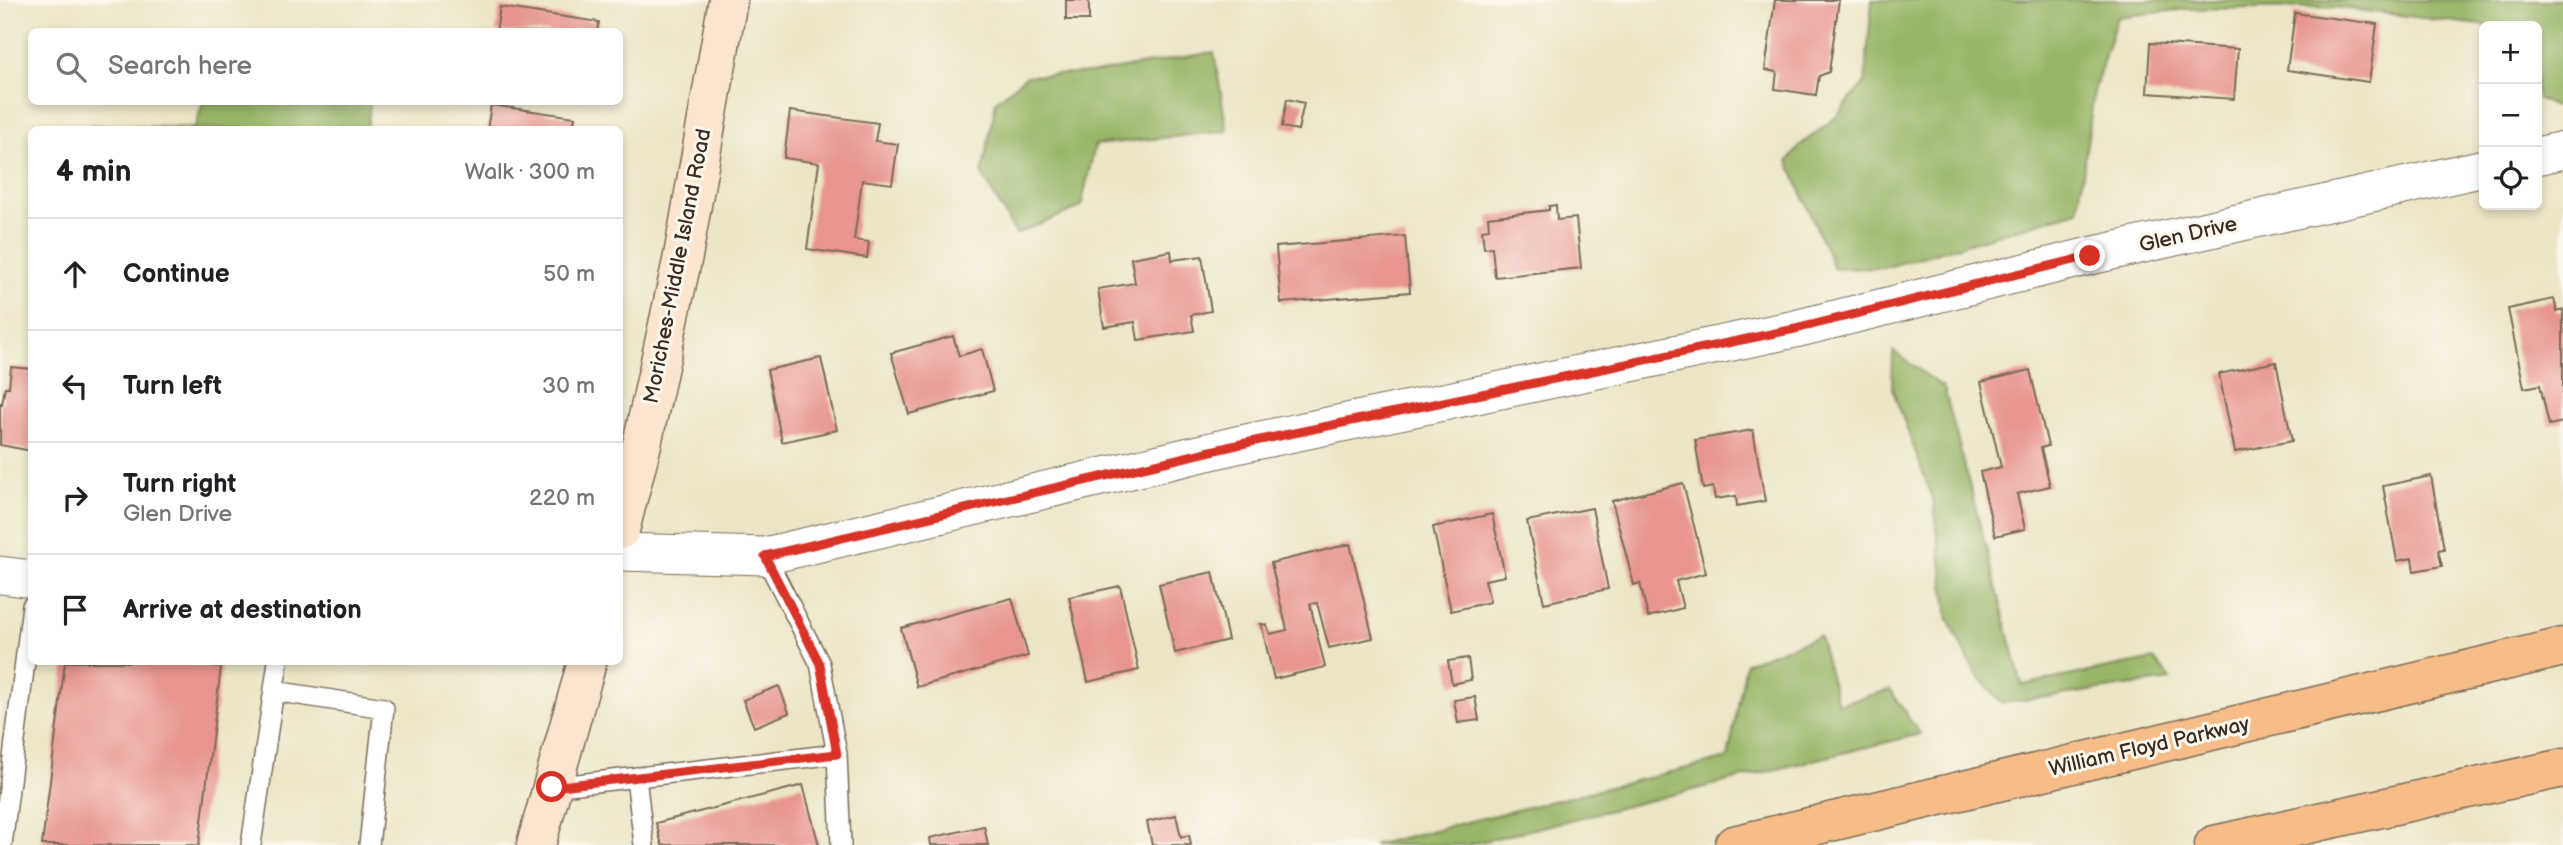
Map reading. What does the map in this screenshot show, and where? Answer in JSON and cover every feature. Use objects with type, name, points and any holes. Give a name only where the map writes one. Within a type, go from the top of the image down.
[{"type":"highway","name":"William Floyd Parkway","points":[[1734,845],[2563,647]]},
{"type":"highway","points":[[2214,845],[2563,768]]},
{"type":"main road","name":"Moriches-Middle Island Road","points":[[623,518],[642,444],[682,256],[728,0]]},
{"type":"main road","points":[[536,845],[586,665]]},
{"type":"street","points":[[2542,155],[2563,150]]},
{"type":"street","name":"Glen Drive","points":[[623,552],[765,556],[1241,444],[1795,329],[2090,256],[2479,169]]},
{"type":"street","points":[[0,575],[28,578]]},
{"type":"lane","points":[[765,556],[820,664],[837,754],[841,845]]},
{"type":"lane","points":[[2,845],[28,638]]},
{"type":"lane","points":[[251,845],[278,665]]},
{"type":"lane","points":[[274,691],[384,708],[369,845]]},
{"type":"lane","points":[[552,787],[837,754]]},
{"type":"lane","points":[[636,777],[644,845]]},
{"type":"green space","points":[[1872,0],[2563,0],[2563,106],[2554,107],[2542,101],[2542,21],[2479,21],[2479,25],[2333,7],[2188,9],[2117,17],[2094,91],[2078,211],[1884,268],[1834,269],[1788,161],[1802,144],[1836,117],[1865,82]]},
{"type":"green space","points":[[1214,52],[1227,131],[1095,145],[1081,207],[1016,234],[982,174],[996,101],[1026,76],[1094,73]]},
{"type":"green space","points":[[202,105],[370,105],[367,126],[196,126]]},
{"type":"green space","points":[[1893,351],[1944,388],[2022,685],[2154,659],[2171,680],[2002,703],[1977,676],[1948,620],[1934,503],[1892,388]]},
{"type":"green space","points":[[1819,636],[1838,704],[1890,690],[1920,734],[1468,845],[1373,845],[1728,758],[1746,663]]},
{"type":"building","points":[[1066,0],[1089,0],[1089,20],[1066,20]]},
{"type":"building","points":[[1775,0],[1839,0],[1829,72],[1819,76],[1816,95],[1775,89],[1777,72],[1765,70]]},
{"type":"building","points":[[500,7],[599,22],[598,28],[497,28]]},
{"type":"building","points":[[2295,13],[2377,24],[2369,82],[2287,70]]},
{"type":"building","points":[[2150,43],[2238,49],[2234,99],[2147,93]]},
{"type":"building","points":[[1287,99],[1304,103],[1298,130],[1282,127]]},
{"type":"building","points":[[491,105],[575,117],[574,126],[488,126]]},
{"type":"building","points":[[790,111],[878,123],[875,141],[898,144],[892,184],[862,180],[854,240],[869,242],[867,258],[807,249],[819,163],[784,158]]},
{"type":"building","points":[[1556,205],[1557,220],[1576,218],[1581,268],[1495,277],[1492,247],[1484,248],[1482,230],[1489,229],[1488,217],[1549,210],[1549,206]]},
{"type":"building","points":[[1405,236],[1410,292],[1281,303],[1276,247]]},
{"type":"building","points":[[1171,251],[1172,260],[1202,256],[1211,311],[1191,315],[1194,331],[1138,340],[1135,322],[1104,327],[1098,289],[1135,283],[1131,258]]},
{"type":"building","points":[[2554,299],[2557,312],[2563,310],[2563,422],[2549,425],[2540,385],[2524,388],[2508,309]]},
{"type":"building","points":[[953,336],[959,356],[982,349],[993,391],[909,414],[891,353]]},
{"type":"building","points":[[821,358],[837,430],[782,442],[767,370]]},
{"type":"building","points":[[2276,362],[2292,441],[2235,452],[2219,374]]},
{"type":"building","points":[[11,367],[28,369],[28,450],[0,445],[0,403],[2,404],[5,387],[9,387]]},
{"type":"building","points":[[2030,370],[2048,446],[2041,448],[2050,486],[2017,494],[2025,529],[1995,536],[1980,472],[2001,467],[1981,382]]},
{"type":"building","points":[[1753,430],[1765,501],[1737,506],[1736,496],[1715,499],[1713,487],[1703,489],[1695,440]]},
{"type":"building","points":[[2431,476],[2444,549],[2438,550],[2442,566],[2414,571],[2412,558],[2397,561],[2383,486]]},
{"type":"building","points":[[1683,483],[1706,573],[1676,581],[1683,608],[1648,617],[1640,583],[1634,585],[1612,501]]},
{"type":"building","points":[[1592,508],[1608,589],[1544,603],[1527,521]]},
{"type":"building","points":[[1492,514],[1505,576],[1485,580],[1490,602],[1451,611],[1433,527]]},
{"type":"building","points":[[1350,544],[1373,638],[1329,648],[1317,603],[1310,604],[1325,667],[1274,679],[1261,624],[1267,625],[1270,634],[1287,630],[1271,563]]},
{"type":"building","points":[[1213,572],[1228,640],[1175,653],[1159,584]]},
{"type":"building","points":[[1120,586],[1139,670],[1088,682],[1069,597]]},
{"type":"building","points":[[1012,598],[1028,656],[917,687],[901,628]]},
{"type":"building","points":[[1468,658],[1471,680],[1452,684],[1448,661]]},
{"type":"building","points":[[65,665],[221,667],[199,845],[42,845]]},
{"type":"building","points":[[779,686],[789,713],[754,727],[743,700]]},
{"type":"building","points":[[1475,697],[1479,720],[1458,723],[1454,700]]},
{"type":"building","points":[[803,785],[819,845],[662,845],[656,823]]},
{"type":"building","points":[[1176,815],[1181,837],[1189,835],[1191,845],[1152,845],[1147,822]]},
{"type":"building","points":[[984,826],[988,845],[931,845],[930,838]]},
{"type":"route","points":[[552,787],[837,754],[820,664],[765,556],[1241,444],[1795,329],[2090,256]]}]
